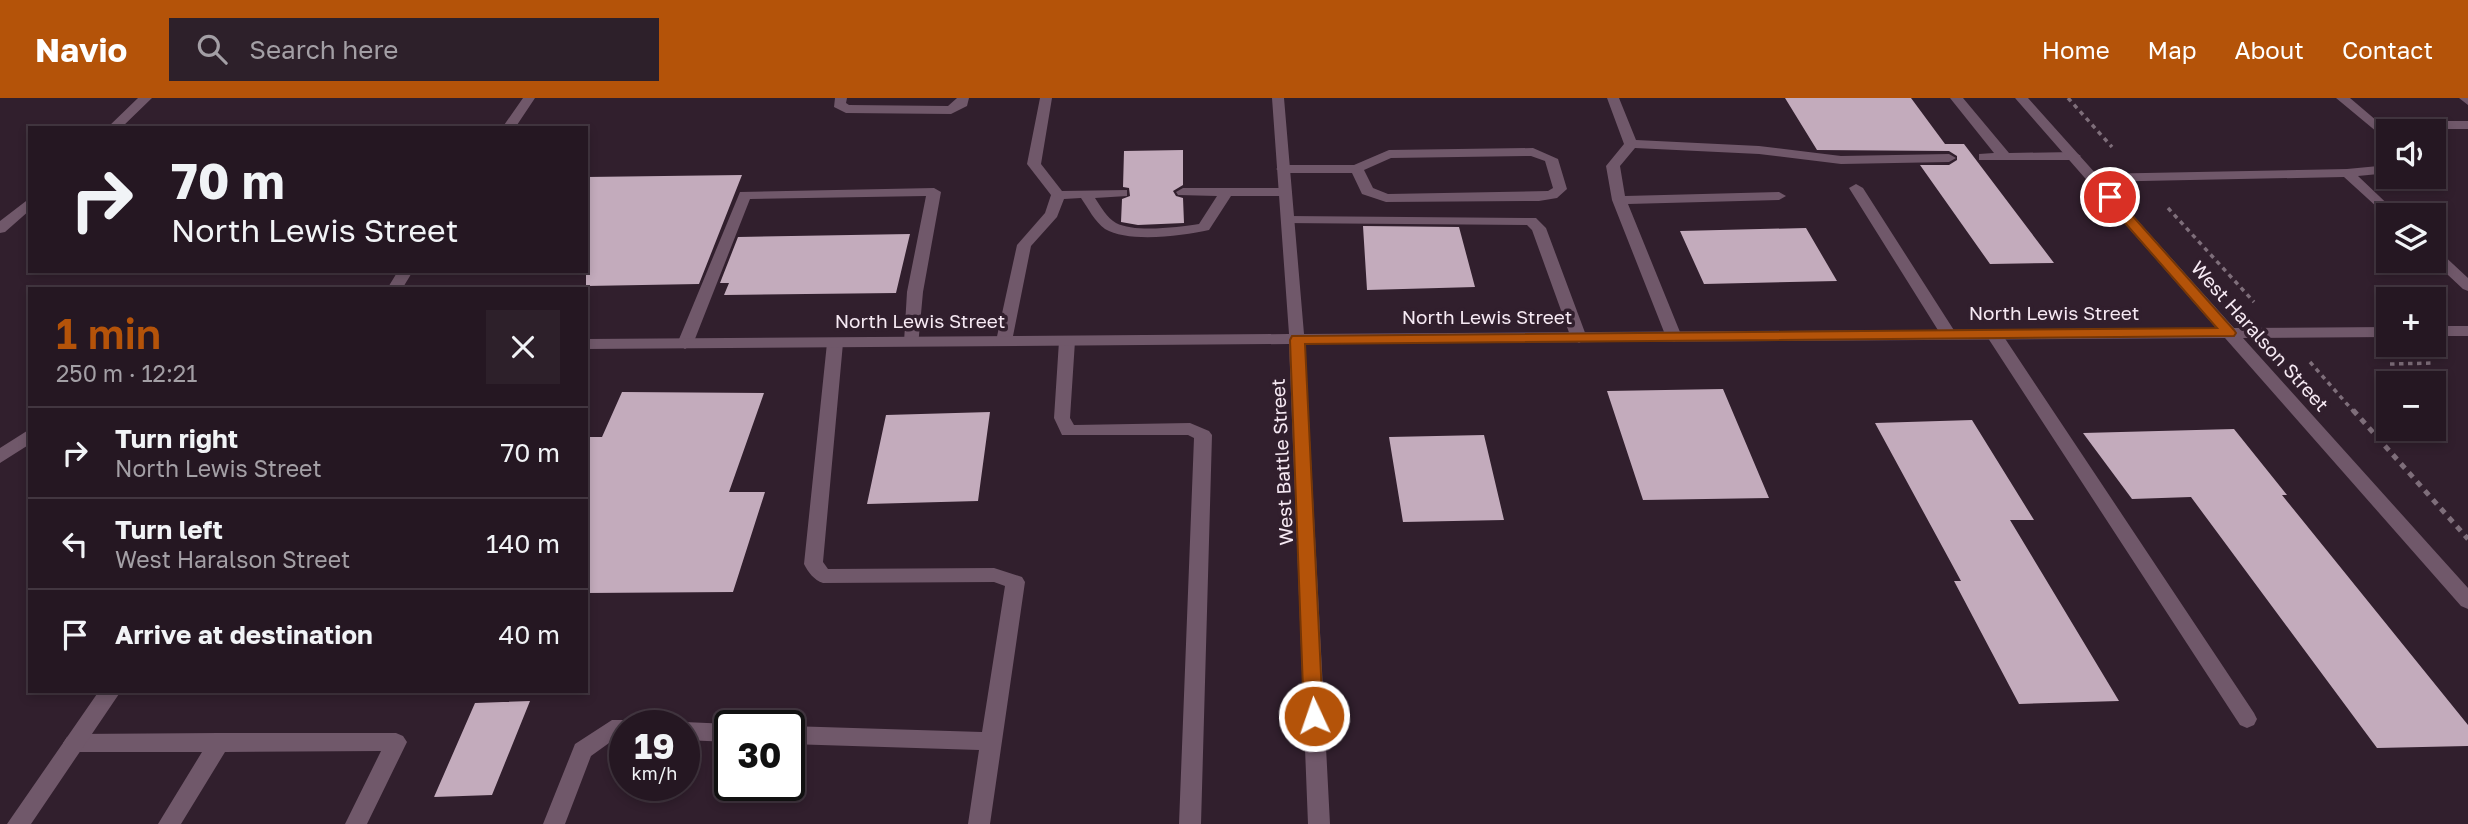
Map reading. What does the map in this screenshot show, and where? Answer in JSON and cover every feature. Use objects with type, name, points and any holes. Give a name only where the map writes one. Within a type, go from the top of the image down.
[{"type":"street","points":[[115,126],[146,98]]},
{"type":"street","points":[[509,126],[529,98]]},
{"type":"street","points":[[841,98],[839,104],[846,109],[951,110],[962,103],[963,98]]},
{"type":"street","points":[[1046,98],[1034,164],[1058,195]]},
{"type":"street","name":"West Battle Street","points":[[1278,98],[1297,340],[1319,824]]},
{"type":"street","points":[[1613,98],[1631,144]]},
{"type":"street","points":[[1955,98],[2005,157]]},
{"type":"street","name":"West Haralson Street","points":[[2021,98],[2468,601]]},
{"type":"street","points":[[2342,98],[2376,127]]},
{"type":"street","points":[[2373,125],[2468,125]]},
{"type":"street","points":[[1631,144],[1759,150],[1841,160],[1950,158]]},
{"type":"street","points":[[1631,144],[1613,166],[1619,200],[1674,337]]},
{"type":"street","points":[[1283,169],[1357,169],[1389,154],[1533,152],[1551,159],[1560,189],[1552,195],[1539,197],[1385,198],[1367,191],[1357,169]]},
{"type":"street","points":[[1984,157],[2074,156]]},
{"type":"street","points":[[2092,178],[2376,170]]},
{"type":"street","points":[[2347,173],[2379,203]]},
{"type":"street","points":[[1856,188],[1949,335]]},
{"type":"street","points":[[685,344],[745,195],[934,192],[915,292],[912,342]]},
{"type":"street","points":[[1183,192],[1285,192]]},
{"type":"street","points":[[1085,194],[1109,225],[1119,230],[1168,231],[1204,227],[1227,192]]},
{"type":"street","points":[[1058,195],[1122,193]]},
{"type":"street","points":[[1004,341],[1024,245],[1052,214],[1058,195]]},
{"type":"street","points":[[1619,200],[1779,196]]},
{"type":"street","points":[[0,229],[28,204]]},
{"type":"street","points":[[1288,220],[1531,221],[1539,228],[1579,338]]},
{"type":"street","points":[[2446,265],[2468,286]]},
{"type":"street","points":[[2446,331],[2468,331]]},
{"type":"street","name":"North Lewis Street","points":[[588,344],[2376,332]]},
{"type":"street","points":[[1994,335],[2247,719]]},
{"type":"street","points":[[1067,341],[1062,418],[1068,431],[1190,429],[1203,435],[1190,824]]},
{"type":"street","points":[[835,343],[813,564],[823,576],[994,575],[1015,582],[979,824]]},
{"type":"street","points":[[0,457],[28,436]]},
{"type":"street","points":[[18,824],[110,693]]},
{"type":"street","points":[[554,824],[583,750],[609,731]]},
{"type":"street","points":[[805,735],[991,741]]},
{"type":"street","points":[[169,824],[219,742]]},
{"type":"street","points":[[74,743],[396,742],[356,824]]},
{"type":"building","points":[[1785,98],[1911,98],[1945,144],[1964,144],[2054,263],[1990,264],[1920,165],[1949,165],[1957,160],[1957,156],[1949,151],[1817,150]]},
{"type":"building","points":[[1183,150],[1183,185],[1173,191],[1176,196],[1183,198],[1184,223],[1138,225],[1121,222],[1122,199],[1130,196],[1129,188],[1123,187],[1124,151]]},
{"type":"building","points":[[742,175],[699,284],[586,286],[588,177]]},
{"type":"building","points":[[1363,226],[1459,227],[1475,287],[1367,290]]},
{"type":"building","points":[[1806,228],[1837,281],[1704,284],[1680,231]]},
{"type":"building","points":[[910,234],[896,293],[724,295],[729,283],[720,283],[738,237]]},
{"type":"building","points":[[1723,389],[1769,498],[1643,500],[1607,391]]},
{"type":"building","points":[[622,392],[764,393],[729,492],[765,492],[733,592],[588,593],[588,437],[602,437]]},
{"type":"building","points":[[990,412],[978,501],[867,504],[886,415]]},
{"type":"building","points":[[1972,420],[2034,520],[2010,520],[2119,701],[2019,704],[1954,581],[1961,581],[1875,423]]},
{"type":"building","points":[[2234,429],[2287,495],[2282,495],[2468,725],[2468,746],[2377,748],[2191,497],[2132,499],[2083,433]]},
{"type":"building","points":[[1484,435],[1504,520],[1403,522],[1389,437]]},
{"type":"building","points":[[530,701],[492,795],[434,797],[475,703]]},
{"type":"route","points":[[1314,716],[1297,340],[2229,333],[2110,197]]}]
